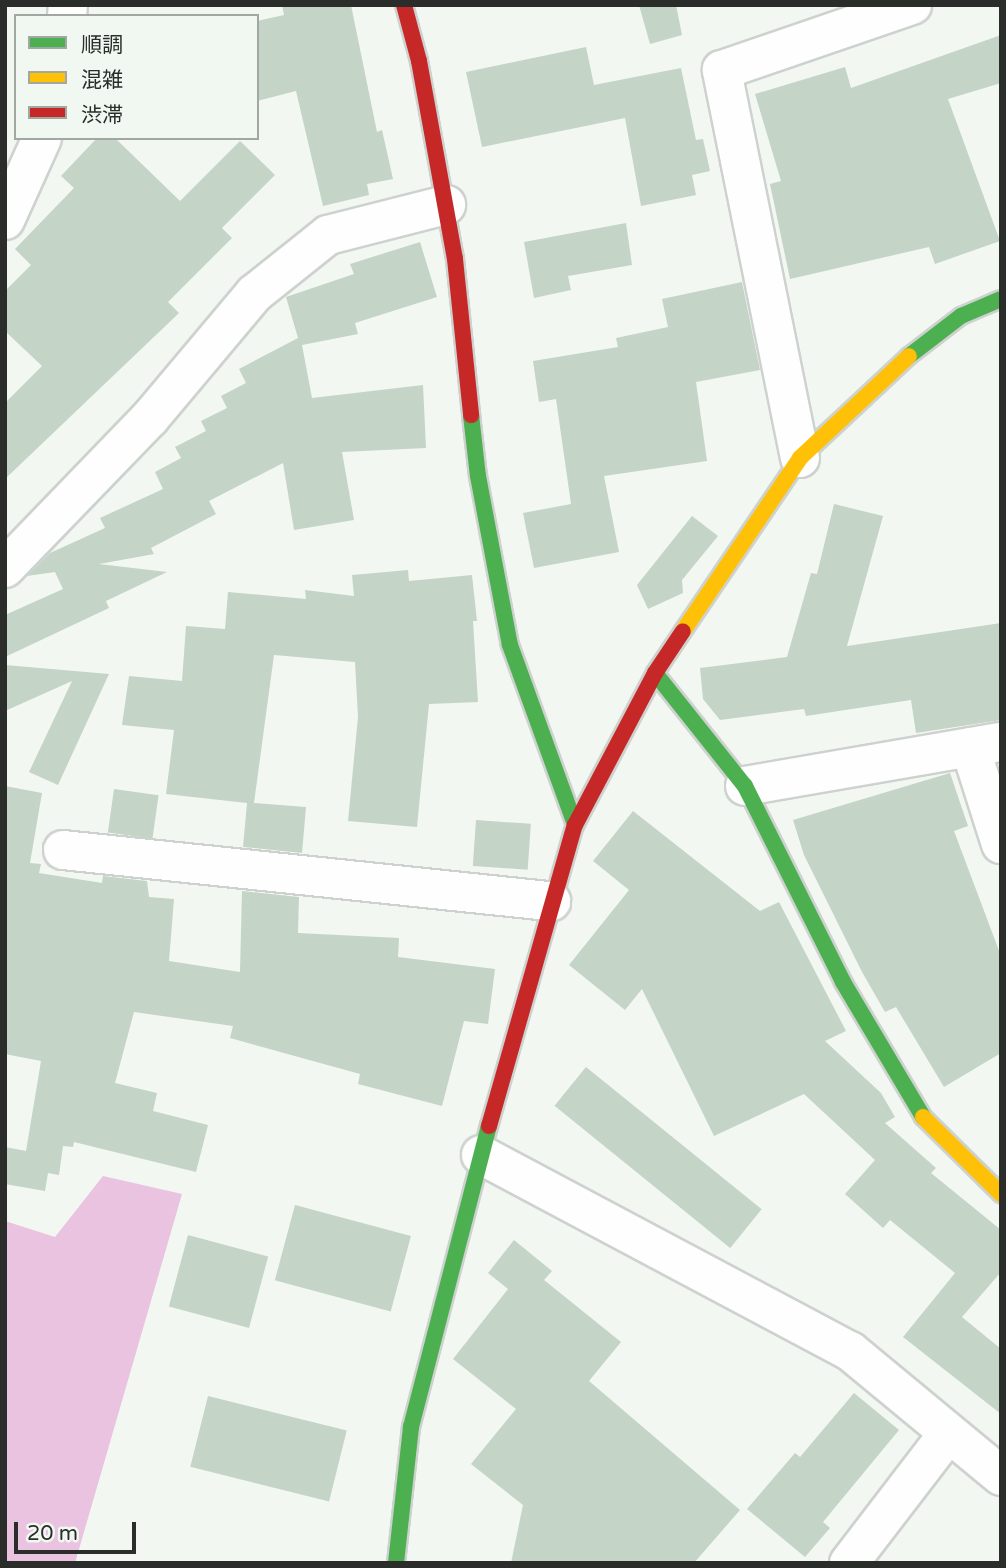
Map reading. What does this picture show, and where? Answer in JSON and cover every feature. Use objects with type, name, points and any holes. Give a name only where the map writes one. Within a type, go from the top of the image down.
[{"type":"street","points":[[404,5],[419,61],[446,205],[478,476],[510,645],[575,825]]},
{"type":"street","points":[[800,458],[722,70],[912,5]]},
{"type":"street","points":[[5,220],[41,140]]},
{"type":"street","points":[[5,568],[150,418],[254,294],[328,235],[446,205]]},
{"type":"street","points":[[396,1563],[411,1427],[481,1155],[551,901],[575,825],[655,673],[800,458],[885,374],[961,316],[1001,299]]},
{"type":"street","points":[[655,673],[745,786],[843,982],[915,1109],[1001,1194]]},
{"type":"street","points":[[745,786],[986,745],[1001,844]]},
{"type":"street","points":[[63,850],[551,901]]},
{"type":"street","points":[[481,1155],[850,1351],[1001,1476]]},
{"type":"street","points":[[849,1563],[948,1434]]},
{"type":"shaded area","points":[[103,1176],[182,1194],[75,1563],[5,1563],[5,1221],[55,1237]]},
{"type":"building","points":[[282,5],[351,5],[377,132],[382,130],[393,179],[367,184],[369,195],[323,206],[296,91],[259,100],[259,21],[284,15]]},
{"type":"building","points":[[639,5],[676,5],[682,35],[650,44]]},
{"type":"building","points":[[1001,35],[1001,83],[948,99],[1000,241],[935,264],[929,247],[790,279],[770,184],[781,181],[755,94],[845,67],[851,88]]},
{"type":"building","points":[[586,47],[594,85],[681,68],[696,140],[703,139],[710,171],[692,175],[696,195],[641,206],[625,118],[482,147],[466,72]]},
{"type":"building","points":[[95,140],[117,140],[180,201],[240,141],[275,175],[222,228],[232,238],[168,302],[179,313],[5,479],[5,403],[42,366],[5,331],[5,291],[31,265],[15,249],[74,188],[61,176]]},
{"type":"building","points":[[626,223],[632,265],[568,276],[571,290],[534,298],[524,242]]},
{"type":"building","points":[[420,242],[437,297],[355,323],[358,334],[302,345],[312,398],[423,385],[426,448],[342,452],[354,520],[294,530],[283,463],[209,501],[216,514],[151,548],[154,554],[99,564],[167,572],[106,601],[109,608],[5,657],[5,615],[63,589],[55,572],[27,576],[50,553],[105,528],[100,518],[163,489],[155,472],[181,458],[175,447],[206,431],[201,421],[227,408],[221,396],[246,383],[239,369],[298,338],[286,297],[354,274],[350,264]]},
{"type":"building","points":[[742,282],[760,370],[696,382],[707,461],[604,476],[619,552],[534,568],[523,513],[571,504],[556,399],[539,402],[533,361],[618,347],[616,338],[668,327],[662,299]]},
{"type":"building","points":[[834,504],[883,516],[847,646],[1001,623],[1001,720],[916,733],[911,700],[806,716],[804,709],[720,720],[703,699],[700,668],[787,657],[811,573],[817,574]]},
{"type":"building","points":[[692,516],[718,536],[682,580],[683,593],[648,609],[637,585]]},
{"type":"building","points":[[408,570],[409,581],[472,575],[477,621],[473,621],[478,702],[429,704],[417,827],[348,821],[358,717],[355,662],[274,655],[254,803],[306,807],[302,853],[243,847],[247,803],[166,794],[174,730],[122,725],[129,676],[182,681],[186,626],[225,629],[228,592],[306,599],[305,590],[354,596],[352,575]]},
{"type":"building","points":[[5,665],[109,674],[58,785],[29,772],[72,681],[5,711]]},
{"type":"building","points":[[950,773],[968,826],[954,831],[1001,956],[1001,1053],[944,1087],[896,1007],[885,1012],[862,972],[804,855],[793,820]]},
{"type":"building","points":[[5,786],[42,793],[30,863],[41,864],[39,873],[102,883],[103,876],[147,881],[149,897],[174,899],[169,961],[240,972],[242,891],[299,897],[298,933],[399,938],[398,957],[495,969],[488,1024],[464,1021],[442,1106],[358,1084],[360,1074],[230,1038],[233,1026],[134,1012],[115,1083],[157,1093],[153,1111],[208,1125],[196,1172],[74,1142],[73,1147],[63,1146],[59,1175],[48,1173],[45,1191],[5,1184],[5,1147],[26,1151],[41,1061],[5,1054]]},
{"type":"building","points":[[114,789],[159,795],[152,839],[108,833]]},
{"type":"building","points":[[633,811],[760,911],[779,902],[846,1031],[825,1041],[881,1093],[895,1117],[885,1123],[936,1168],[931,1173],[1001,1230],[1001,1272],[962,1317],[1001,1349],[1001,1414],[903,1337],[955,1273],[890,1220],[883,1228],[845,1194],[875,1160],[804,1094],[714,1136],[642,989],[625,1010],[569,965],[629,890],[593,861]]},
{"type":"building","points":[[476,820],[531,824],[528,870],[473,866]]},
{"type":"building","points":[[586,1067],[762,1209],[730,1248],[555,1106]]},
{"type":"building","points":[[295,1205],[411,1236],[391,1311],[275,1280]]},
{"type":"building","points":[[188,1235],[268,1256],[249,1328],[169,1306]]},
{"type":"building","points":[[514,1240],[552,1271],[544,1280],[621,1342],[589,1381],[740,1510],[694,1563],[511,1563],[523,1505],[471,1464],[516,1409],[453,1359],[508,1289],[488,1273]]},
{"type":"building","points":[[854,1393],[899,1430],[823,1522],[830,1528],[805,1557],[747,1509],[795,1453],[800,1457]]},
{"type":"building","points":[[208,1396],[347,1431],[329,1501],[190,1467]]},
{"type":"traffic: fast","points":[[909,356],[961,316],[1001,299]]},
{"type":"traffic: fast","points":[[471,415],[478,476],[510,645],[575,825]]},
{"type":"traffic: fast","points":[[655,673],[745,786],[843,982],[923,1117]]},
{"type":"traffic: fast","points":[[396,1563],[411,1427],[489,1126]]},
{"type":"traffic: slow","points":[[683,631],[800,458],[909,356]]},
{"type":"traffic: slow","points":[[923,1117],[1001,1194]]},
{"type":"traffic: jam","points":[[404,5],[419,61],[455,259],[471,415]]},
{"type":"traffic: jam","points":[[489,1126],[575,825],[655,673],[683,631]]}]
